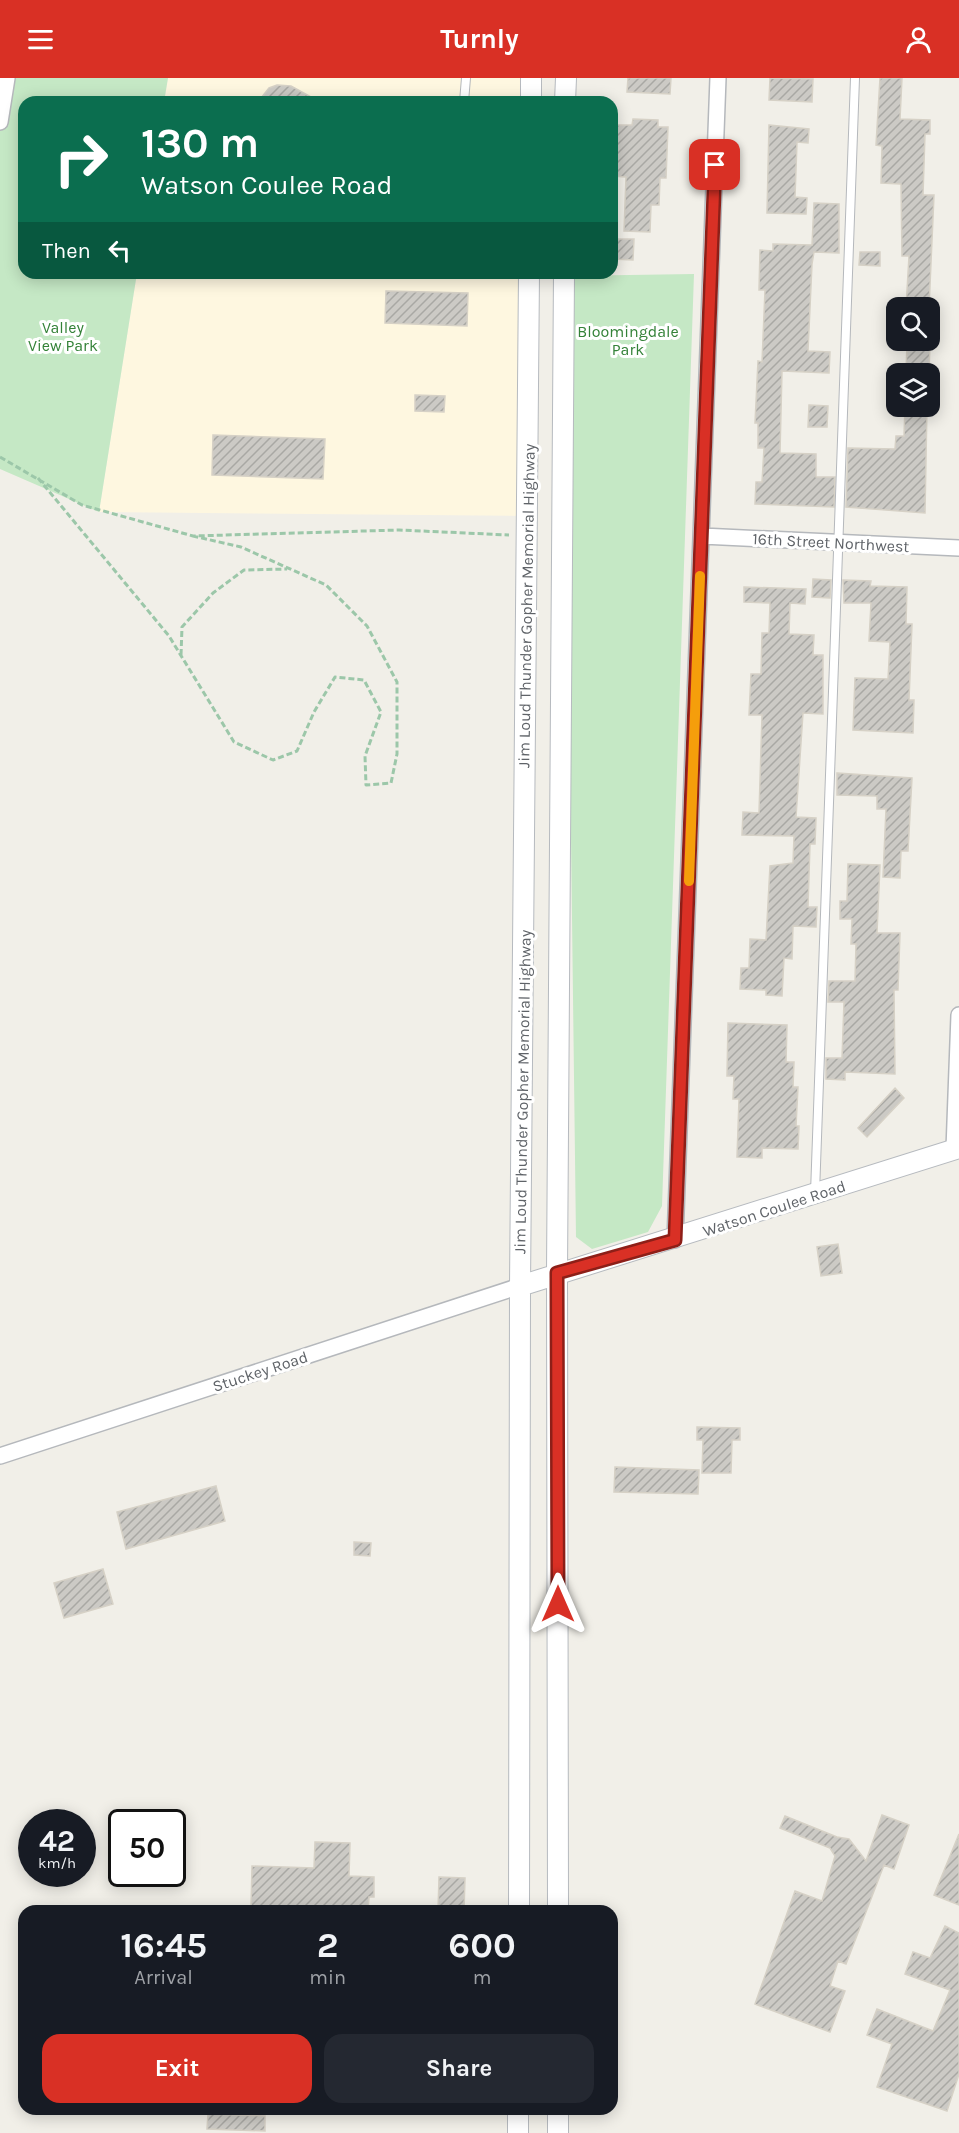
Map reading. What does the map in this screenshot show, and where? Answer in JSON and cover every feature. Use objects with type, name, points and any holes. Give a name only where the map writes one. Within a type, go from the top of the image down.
[{"type":"main road","points":[[531,78],[531,96]]},
{"type":"main road","points":[[565,96],[566,78]]},
{"type":"main road","name":"Jim Loud Thunder Gopher Memorial Highway","points":[[519,1905],[520,1286],[529,279]]},
{"type":"main road","name":"Jim Loud Thunder Gopher Memorial Highway","points":[[558,1905],[557,1273],[564,279]]},
{"type":"main road","name":"Watson Coulee Road","points":[[520,1286],[557,1273],[675,1240],[957,1149]]},
{"type":"main road","points":[[518,2115],[518,2133]]},
{"type":"main road","points":[[558,2115],[558,2133]]},
{"type":"street","points":[[0,123],[7,78]]},
{"type":"street","points":[[675,1240],[718,78]]},
{"type":"street","name":"16th Street Northwest","points":[[702,536],[959,548]]},
{"type":"street","points":[[957,1149],[959,1015]]},
{"type":"street","name":"Stuckey Road","points":[[0,1456],[520,1286]]},
{"type":"lane","points":[[464,96],[466,78]]},
{"type":"lane","points":[[815,1194],[855,78]]},
{"type":"path","points":[[0,457],[38,478],[82,505],[241,548],[326,585],[367,626],[397,682],[397,754],[391,783],[366,785],[365,756],[381,712],[364,680],[336,677],[314,712],[297,751],[273,760],[234,742],[169,636],[38,478]]},
{"type":"path","points":[[193,536],[399,530],[527,536]]},
{"type":"path","points":[[181,655],[182,627],[213,593],[244,570],[288,569]]},
{"type":"shaded area","points":[[168,78],[530,78],[530,96],[165,96]]},
{"type":"shaded area","points":[[136,279],[529,279],[527,516],[99,512]]},
{"type":"green space","name":"Valley View Park","points":[[7,78],[168,78],[165,96],[18,96],[18,279],[136,279],[99,512],[0,469],[0,122]]},
{"type":"green space","name":"Bloomingdale Park","points":[[694,274],[662,1206],[648,1232],[592,1249],[576,1237],[564,279],[618,279],[618,275]]},
{"type":"building","points":[[628,78],[671,78],[670,94],[627,92]]},
{"type":"building","points":[[770,78],[813,79],[812,102],[769,100]]},
{"type":"building","points":[[880,78],[902,78],[900,119],[930,120],[930,134],[925,134],[923,195],[934,195],[929,297],[907,297],[909,256],[902,256],[901,184],[881,183],[882,146],[876,145]]},
{"type":"building","points":[[277,85],[291,86],[309,96],[263,96],[269,88]]},
{"type":"building","points":[[633,119],[658,120],[658,127],[668,127],[666,178],[660,178],[659,205],[651,205],[650,232],[624,231],[626,177],[618,176],[618,125],[632,125]]},
{"type":"building","points":[[769,125],[809,129],[808,143],[797,142],[795,197],[807,198],[806,214],[767,213]]},
{"type":"building","points":[[814,203],[839,204],[839,253],[814,252],[812,264],[808,351],[830,352],[829,373],[782,371],[780,453],[816,454],[816,477],[835,477],[834,507],[755,504],[756,482],[762,482],[764,448],[758,448],[758,423],[755,423],[758,361],[762,362],[765,290],[759,290],[760,250],[773,251],[773,244],[812,245]]},
{"type":"building","points":[[618,239],[634,239],[633,260],[618,259]]},
{"type":"building","points":[[860,252],[880,252],[880,266],[859,265]]},
{"type":"building","points":[[386,291],[468,293],[467,326],[385,323]]},
{"type":"building","points":[[907,351],[930,351],[929,363],[906,363]]},
{"type":"building","points":[[415,395],[445,396],[444,412],[415,411]]},
{"type":"building","points":[[809,405],[828,406],[827,427],[808,427]]},
{"type":"building","points":[[905,417],[927,417],[925,513],[846,507],[848,448],[895,449],[896,436],[904,436]]},
{"type":"building","points":[[213,435],[325,439],[323,479],[212,475]]},
{"type":"building","points":[[813,579],[831,580],[830,598],[812,597]]},
{"type":"building","points":[[843,580],[871,581],[870,586],[907,587],[906,624],[912,624],[909,700],[914,700],[913,733],[853,730],[855,678],[888,679],[890,642],[869,641],[871,603],[844,603]]},
{"type":"building","points":[[744,587],[806,589],[805,604],[790,603],[789,634],[814,635],[813,655],[823,655],[823,714],[803,713],[796,817],[816,818],[815,844],[810,844],[808,907],[817,907],[816,927],[793,926],[792,959],[784,958],[782,996],[766,995],[766,990],[740,989],[741,968],[749,968],[750,939],[766,940],[770,866],[793,863],[794,836],[742,835],[743,812],[759,813],[762,715],[749,715],[751,674],[761,674],[762,633],[769,633],[770,603],[744,602]]},
{"type":"building","points":[[837,773],[912,778],[908,851],[901,851],[900,878],[883,877],[886,809],[877,809],[877,796],[837,795]]},
{"type":"building","points":[[848,864],[880,865],[877,933],[900,933],[898,990],[894,990],[895,1074],[845,1072],[845,1080],[826,1079],[826,1058],[842,1058],[844,1002],[828,1002],[829,981],[855,981],[856,944],[851,944],[852,919],[840,919],[840,901],[847,901]]},
{"type":"building","points":[[728,1023],[787,1025],[786,1062],[794,1062],[793,1087],[798,1087],[796,1126],[799,1126],[798,1149],[762,1148],[762,1158],[737,1157],[739,1099],[733,1099],[734,1076],[727,1076]]},
{"type":"building","points":[[895,1088],[904,1098],[867,1137],[858,1128]]},
{"type":"building","points":[[838,1244],[842,1273],[821,1276],[817,1247]]},
{"type":"building","points":[[697,1427],[740,1428],[740,1440],[732,1440],[731,1473],[702,1473],[703,1440],[697,1440]]},
{"type":"building","points":[[615,1467],[699,1470],[698,1494],[614,1492]]},
{"type":"building","points":[[216,1486],[225,1521],[126,1549],[117,1512]]},
{"type":"building","points":[[354,1542],[371,1543],[370,1556],[354,1555]]},
{"type":"building","points":[[103,1569],[113,1604],[64,1618],[54,1583]]},
{"type":"building","points":[[882,1815],[909,1825],[894,1869],[884,1865],[846,1964],[838,1961],[830,1986],[845,1991],[830,2032],[755,2004],[795,1891],[822,1901],[835,1856],[830,1848],[780,1828],[785,1816],[837,1837],[849,1839],[866,1861]]},
{"type":"building","points":[[959,1834],[959,1905],[934,1895]]},
{"type":"building","points":[[315,1842],[350,1843],[349,1876],[374,1877],[374,1897],[369,1897],[368,1905],[251,1905],[252,1866],[314,1868]]},
{"type":"building","points":[[439,1877],[465,1878],[464,1905],[438,1905]]},
{"type":"building","points":[[945,1926],[959,1933],[959,2074],[947,2111],[877,2087],[892,2044],[867,2035],[877,2009],[933,2031],[950,1990],[905,1974],[913,1952],[930,1958]]},
{"type":"building","points":[[208,2115],[265,2116],[265,2131],[207,2129]]},
{"type":"slow traffic","points":[[689,881],[700,576]]},
{"type":"route","points":[[558,1604],[557,1273],[675,1240],[715,165]]}]
